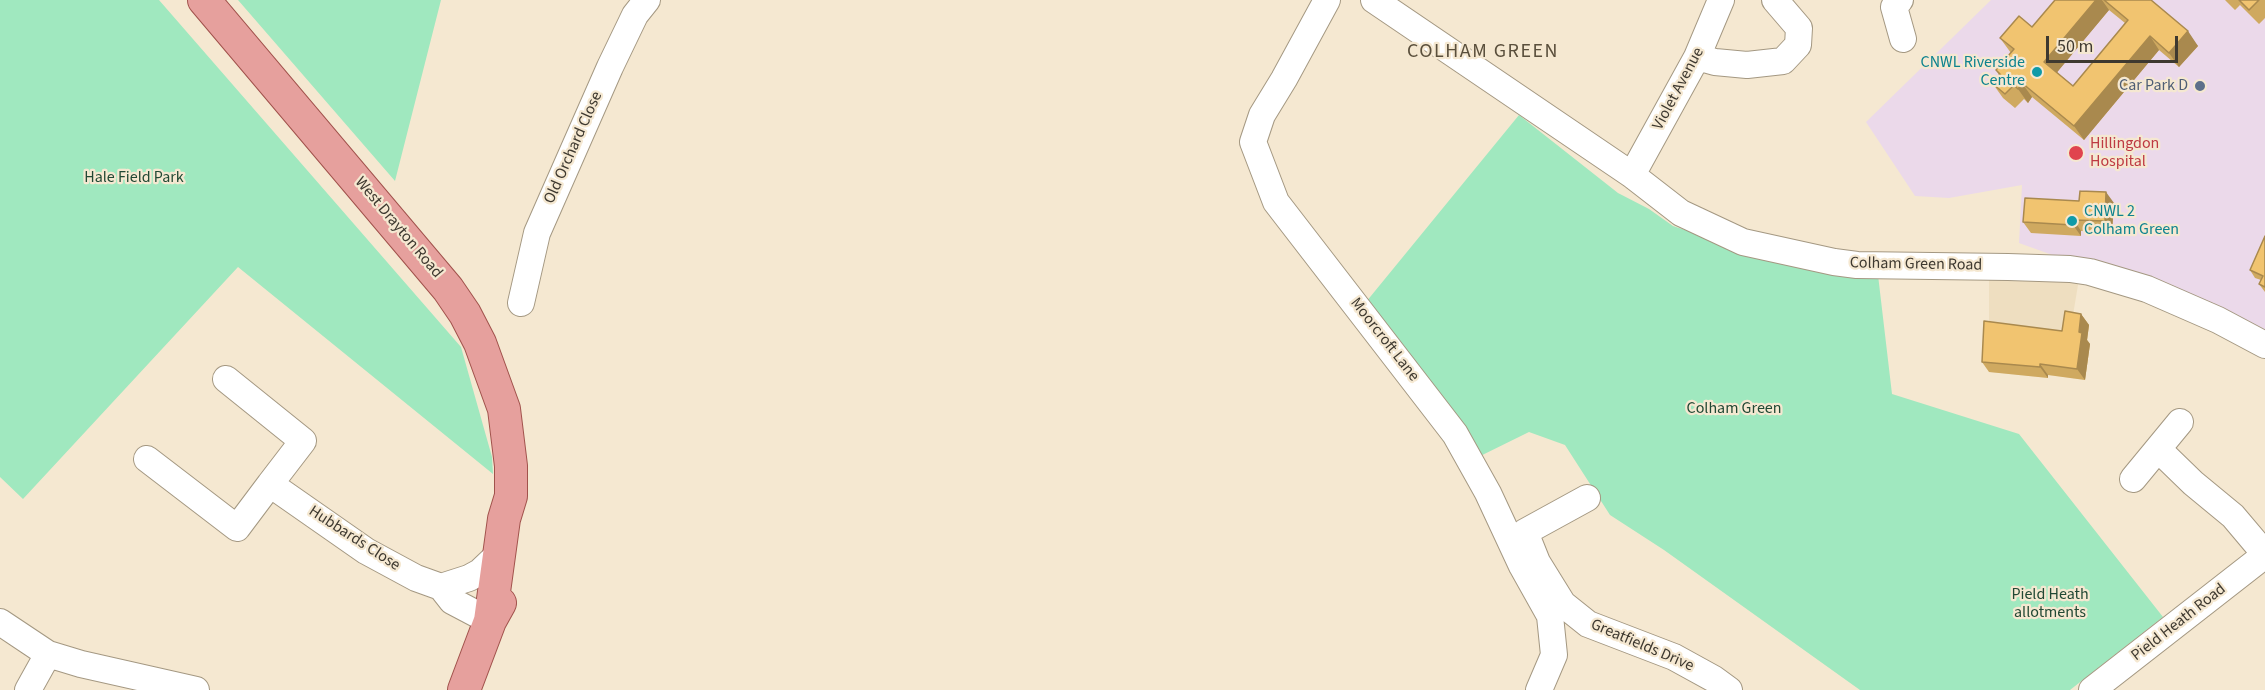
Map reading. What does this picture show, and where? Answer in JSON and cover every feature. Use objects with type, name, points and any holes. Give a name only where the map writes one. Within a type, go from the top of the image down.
[{"type":"main road","name":"West Drayton Road","points":[[204,0],[448,289],[465,314],[484,353],[504,409],[511,466],[511,496],[504,519],[490,621]]},
{"type":"main road","name":"West Drayton Road","points":[[464,690],[490,621],[508,590],[515,566],[519,524],[517,510],[511,496]]},
{"type":"street","name":"Old Orchard Close","points":[[520,303],[537,233],[610,66],[635,15],[648,0]]},
{"type":"street","name":"Moorcroft Lane","points":[[1327,0],[1284,80],[1262,115],[1253,142],[1276,202],[1455,434],[1488,493],[1522,566],[1550,616],[1554,655],[1539,690]]},
{"type":"street","name":"Colham Green Road","points":[[1374,0],[1632,175],[1681,213],[1743,242],[1857,265],[2019,267],[2090,272],[2148,289],[2218,320],[2265,345]]},
{"type":"street","name":"Violet Avenue","points":[[1632,175],[1697,57],[1721,0]]},
{"type":"street","points":[[1697,57],[1715,62],[1747,64],[1783,61],[1798,45],[1799,28],[1775,0]]},
{"type":"street","points":[[1900,0],[1894,7],[1903,39]]},
{"type":"street","points":[[147,459],[237,528],[303,441],[226,379]]},
{"type":"street","points":[[2133,479],[2180,422]]},
{"type":"street","points":[[2159,450],[2193,483],[2233,516],[2265,554]]},
{"type":"street","name":"Hubbards Close","points":[[270,484],[366,552],[416,578],[441,587],[452,601],[490,621]]},
{"type":"street","name":"Greatfields Drive","points":[[1587,498],[1525,532],[1537,562],[1563,604],[1588,624],[1674,657],[1729,690]]},
{"type":"street","points":[[441,587],[470,578],[485,568],[500,553]]},
{"type":"street","name":"Pield Heath Road","points":[[2092,690],[2265,554]]},
{"type":"street","points":[[0,622],[48,654],[81,664],[196,690]]},
{"type":"street","points":[[28,690],[48,654]]},
{"type":"shaded area","name":"Hillingdon Hospital","points":[[1991,0],[2265,0],[2265,345],[2147,289],[2019,243],[2022,185],[1949,198],[1915,196],[1866,122]]},
{"type":"shaded area","points":[[1989,272],[2080,273],[2072,321],[2089,325],[2087,343],[2090,344],[2085,380],[2048,375],[2048,378],[1989,372]]},
{"type":"green space","name":"Hale Field Park","points":[[0,0],[159,0],[461,347],[492,457],[493,474],[238,267],[23,499],[0,477]]},
{"type":"green space","points":[[238,0],[441,0],[395,181]]},
{"type":"green space","name":"Colham Green","points":[[1519,115],[1618,193],[1649,209],[1673,226],[1767,257],[1878,275],[1892,394],[2019,434],[2163,617],[2070,690],[1860,690],[1664,550],[1610,515],[1565,445],[1529,432],[1460,466],[1357,313]]},
{"type":"building","points":[[2055,0],[2096,0],[2044,62],[2073,86],[2128,20],[2104,0],[2151,0],[2188,31],[2169,53],[2150,36],[2074,126],[2022,83],[2018,89],[2014,85],[2005,94],[1993,84],[2000,74],[1996,70],[2014,49],[2000,38],[2019,16],[2032,27]]},
{"type":"building","points":[[2239,0],[2259,0],[2249,10]]},
{"type":"building","points":[[2080,191],[2106,192],[2105,221],[2074,220],[2073,225],[2023,222],[2025,198],[2079,201]]},
{"type":"building","points":[[2265,236],[2265,287],[2259,284],[2263,276],[2250,270]]},
{"type":"building","points":[[2065,311],[2081,314],[2079,332],[2082,333],[2077,369],[2040,364],[2040,367],[1982,362],[1984,321],[2062,331]]},
{"type":"place","name":"CNWL Riverside Centre","points":[[2037,72]]},
{"type":"place","name":"Car Park D","points":[[2200,86]]},
{"type":"place","name":"Hillingdon Hospital","points":[[2076,153]]},
{"type":"place","name":"CNWL 2 Colham Green","points":[[2072,221]]},
{"type":"district","name":"COLHAM GREEN","points":[[1483,53]]},
{"type":"park label","name":"Pield Heath allotments","points":[[2050,604]]}]
